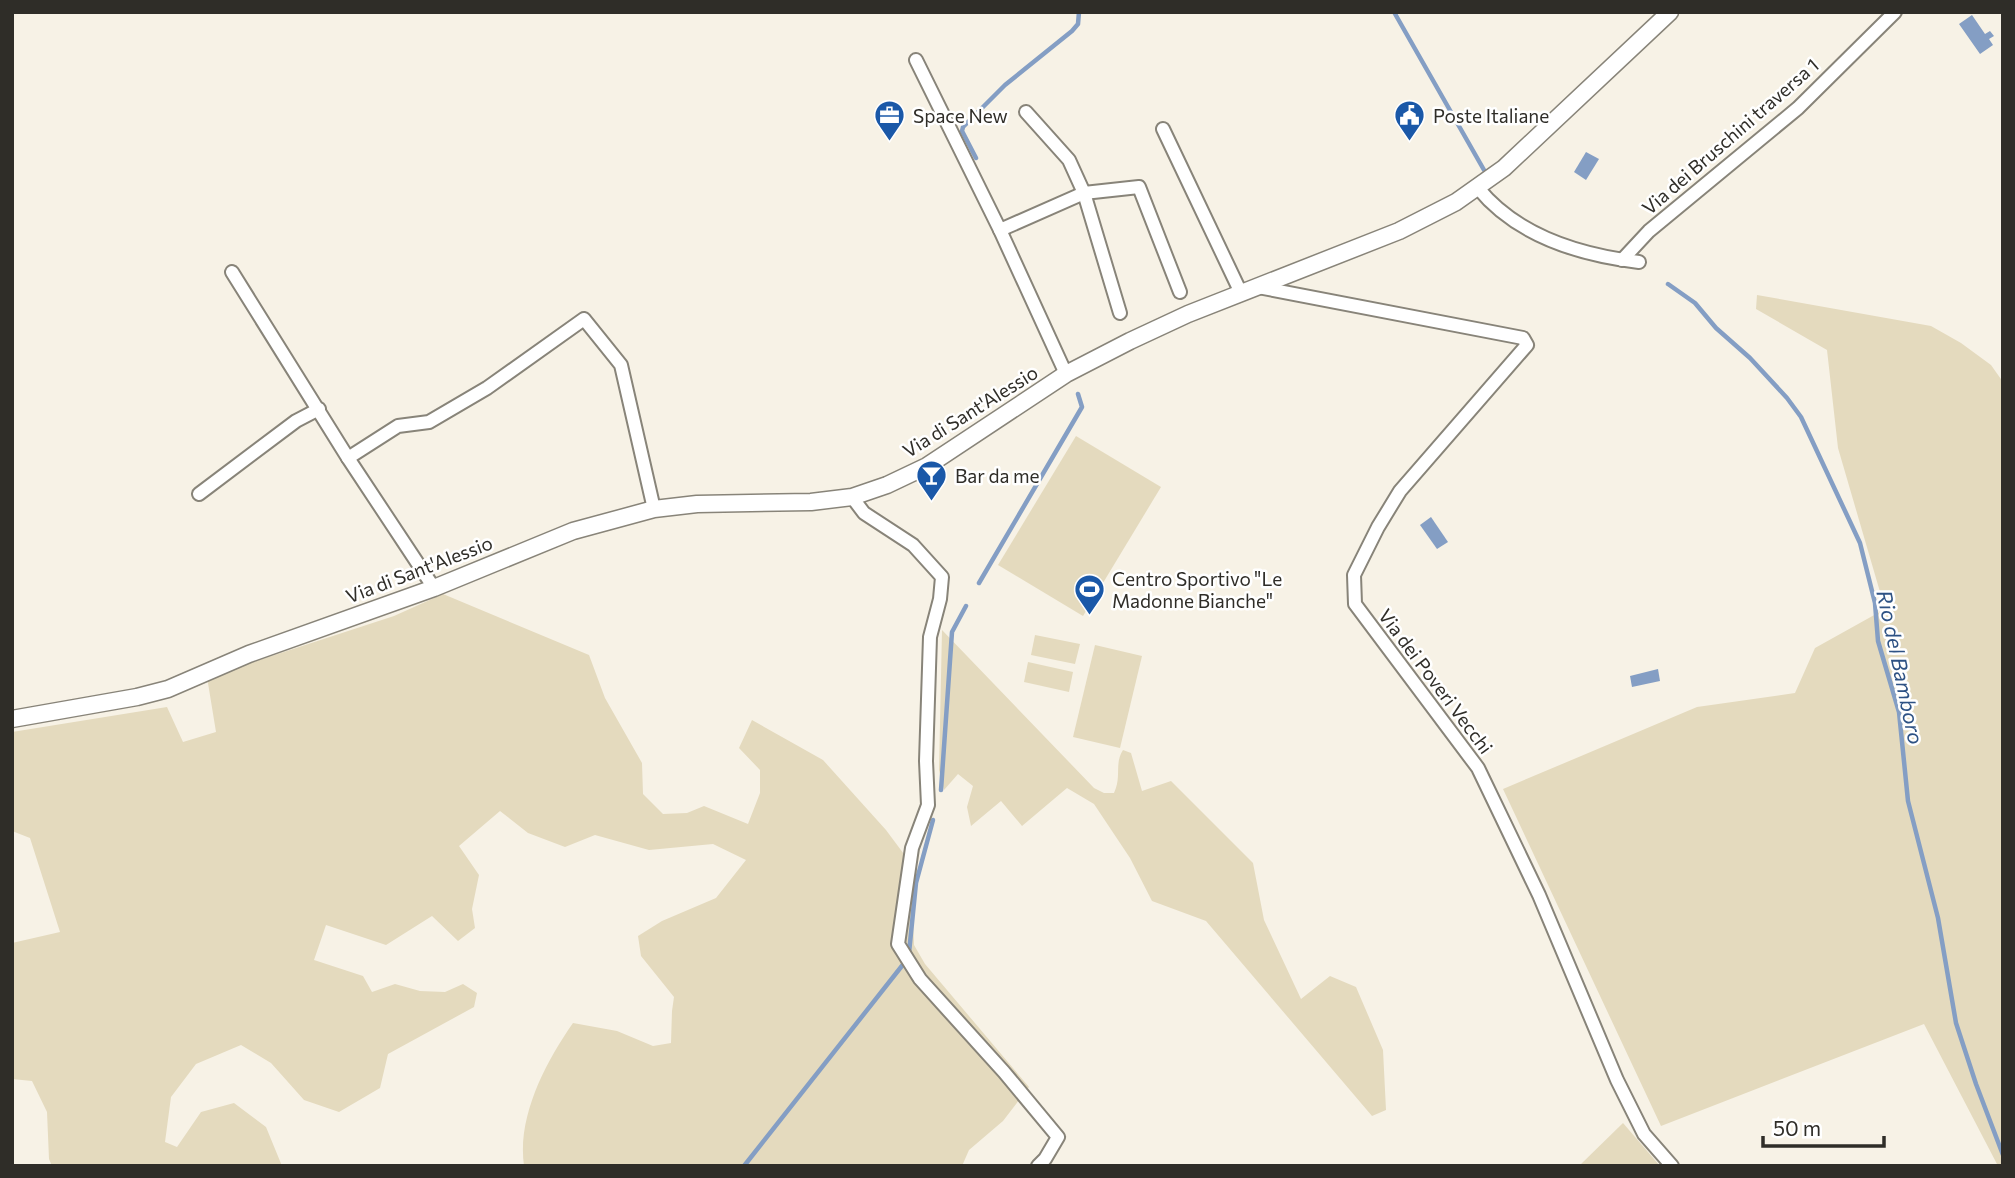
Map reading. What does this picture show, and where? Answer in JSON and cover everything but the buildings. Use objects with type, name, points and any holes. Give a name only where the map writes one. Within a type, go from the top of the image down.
[{"type":"street","name":"Via di Sant'Alessio","points":[[12,719],[168,689],[249,654],[435,588],[573,531],[654,509],[811,502],[852,497],[887,485],[927,466],[1066,374],[1130,341],[1241,293],[1399,232],[1478,188],[1504,168],[1670,12]]},
{"type":"street","name":"Via dei Bruschini traversa 1","points":[[1622,260],[1650,231],[1798,108],[1895,12]]},
{"type":"street","points":[[916,60],[1000,230],[1066,374]]},
{"type":"street","points":[[1026,112],[1069,160],[1084,193],[1120,313]]},
{"type":"street","points":[[1163,129],[1241,293]]},
{"type":"street","points":[[1000,230],[1084,193],[1139,187],[1180,292]]},
{"type":"street","points":[[1478,188],[1500,212],[1520,226],[1569,248],[1639,262]]},
{"type":"street","points":[[232,272],[348,458],[435,588]]},
{"type":"street","name":"Via dei Poveri Vecchi","points":[[1258,287],[1523,338],[1527,345],[1400,491],[1354,575],[1355,604],[1478,768],[1539,895],[1617,1080],[1644,1134],[1672,1166]]},
{"type":"street","points":[[348,458],[398,426],[429,422],[487,388],[584,319],[621,365],[654,509]]},
{"type":"street","points":[[199,494],[296,421],[319,409]]},
{"type":"street","points":[[852,497],[864,513],[913,545],[942,577],[940,599],[930,637],[926,761],[928,805],[912,848],[898,944],[920,979],[1058,1137],[1038,1166]]},
{"type":"shaded area","points":[[1757,295],[1931,326],[1991,365],[2003,382],[2003,1166],[1998,1166],[1924,1024],[1661,1126],[1503,789],[1697,707],[1795,693],[1815,648],[1885,609],[1838,448],[1827,350],[1756,309]]},
{"type":"shaded area","points":[[1076,436],[1161,487],[1083,616],[998,565]]},
{"type":"shaded area","points":[[443,594],[589,655],[605,698],[642,763],[643,794],[663,814],[687,813],[704,806],[748,824],[760,793],[760,770],[739,748],[752,720],[823,760],[886,830],[918,873],[913,915],[914,945],[925,964],[1029,1087],[1003,1121],[969,1150],[962,1166],[524,1166],[525,1129],[535,1091],[573,1023],[617,1031],[653,1046],[671,1043],[674,997],[641,956],[638,936],[662,921],[716,898],[746,860],[713,844],[649,850],[595,835],[565,847],[528,833],[500,811],[459,846],[479,875],[472,909],[475,928],[458,941],[432,916],[386,945],[326,925],[314,960],[363,976],[372,992],[395,984],[420,991],[445,992],[463,984],[477,993],[474,1007],[388,1054],[380,1088],[339,1112],[304,1100],[271,1063],[241,1045],[196,1064],[171,1097],[165,1142],[177,1147],[201,1112],[234,1103],[266,1127],[282,1166],[52,1166],[49,1159],[47,1112],[32,1081],[12,1079],[12,943],[60,932],[30,838],[12,831],[12,732],[167,707],[183,742],[216,732],[207,677],[394,616]]},
{"type":"shaded area","points":[[942,630],[1094,788],[1104,793],[1114,793],[1120,755],[1123,750],[1131,753],[1142,791],[1171,781],[1253,863],[1264,920],[1301,999],[1330,976],[1356,987],[1383,1050],[1386,1110],[1372,1116],[1206,921],[1152,901],[1130,858],[1094,804],[1067,788],[1022,826],[1001,801],[971,826],[967,807],[973,786],[958,774],[944,790],[939,770]]},
{"type":"shaded area","points":[[1035,635],[1080,644],[1075,664],[1031,655]]},
{"type":"shaded area","points":[[1095,645],[1142,656],[1120,748],[1073,737]]},
{"type":"shaded area","points":[[1028,662],[1073,672],[1069,692],[1024,682]]},
{"type":"shaded area","points":[[1623,1123],[1660,1166],[1579,1166]]},
{"type":"water","points":[[1972,15],[1985,34],[1990,31],[1994,36],[1989,39],[1993,45],[1980,54],[1959,24]]},
{"type":"water","points":[[1586,152],[1599,159],[1586,180],[1574,172]]},
{"type":"water","points":[[1431,517],[1448,542],[1437,549],[1420,525]]},
{"type":"water","points":[[1658,669],[1660,681],[1632,687],[1630,676]]},
{"type":"waterway","points":[[976,158],[962,131],[963,127],[1005,85],[1072,31],[1078,24],[1079,12]]},
{"type":"waterway","name":"Rio del Bamboro","points":[[1394,12],[1484,170]]},
{"type":"waterway","name":"Rio del Bamboro","points":[[1668,284],[1695,303],[1716,328],[1750,358],[1787,398],[1801,417],[1860,543],[1875,603],[1878,641],[1899,712],[1908,801],[1938,918],[1956,1023],[2003,1155]]},
{"type":"waterway","points":[[979,583],[1082,407],[1078,394]]},
{"type":"waterway","points":[[941,790],[952,632],[966,606]]},
{"type":"waterway","points":[[909,953],[916,883],[933,820]]},
{"type":"waterway","points":[[744,1166],[905,962]]},
{"type":"place","name":"Space New","points":[[890,142]]},
{"type":"place","name":"Poste Italiane","points":[[1410,142]]},
{"type":"place","name":"Bar da me","points":[[932,502]]},
{"type":"place","name":"Centro Sportivo \"Le Madonne Bianche\"","points":[[1089,616]]}]
